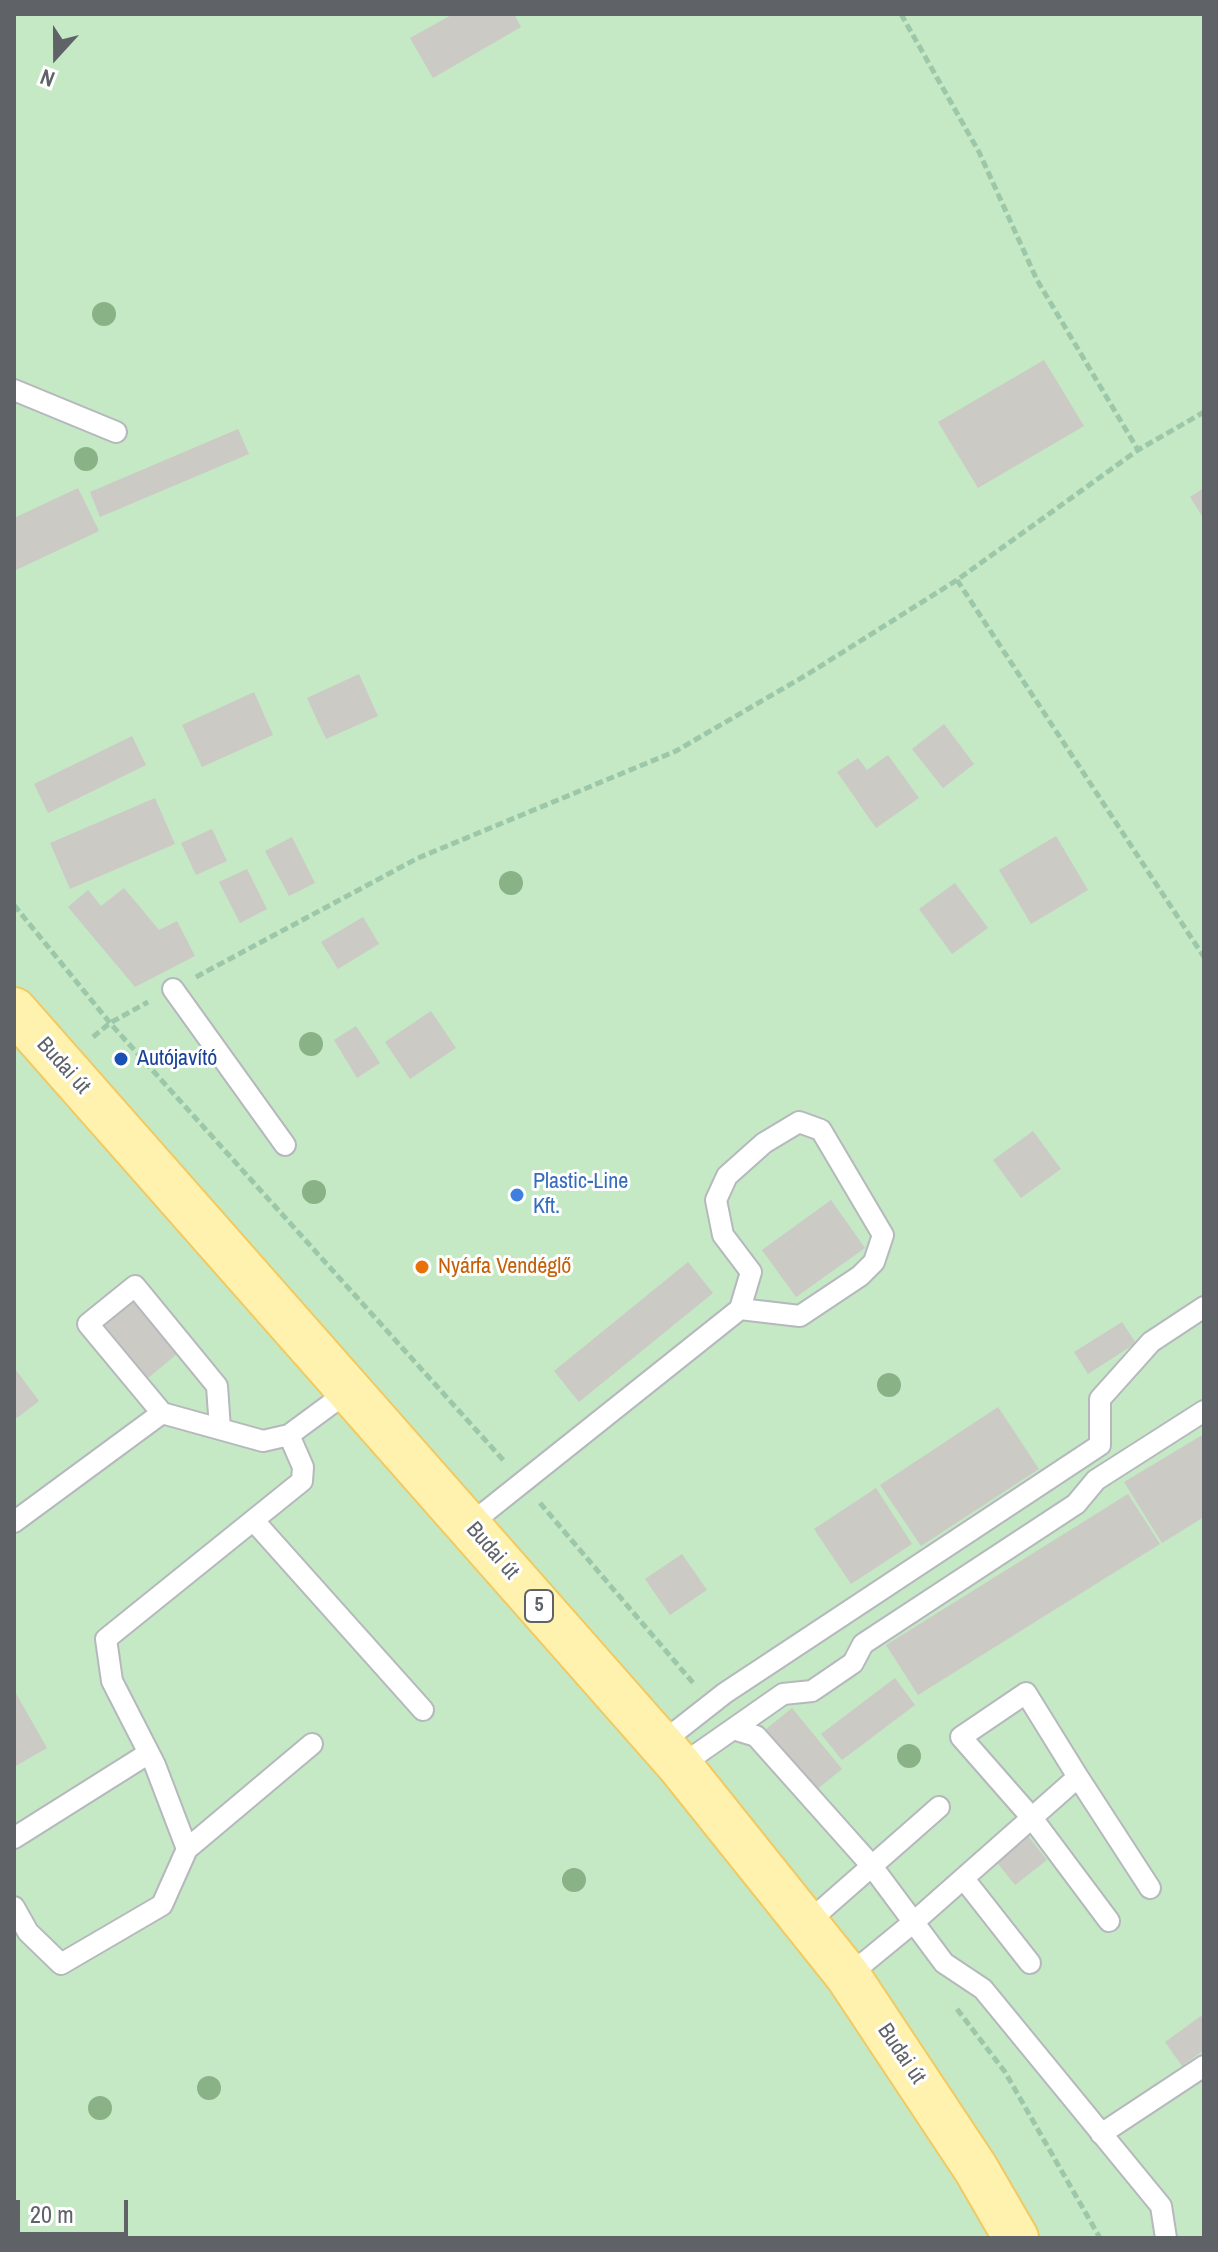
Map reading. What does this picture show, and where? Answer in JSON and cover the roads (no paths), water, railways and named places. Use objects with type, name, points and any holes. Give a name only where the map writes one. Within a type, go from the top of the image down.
[{"type":"main road","name":"Budai út","points":[[14,1010],[670,1755],[848,1976],[933,2102],[1016,2238]]},
{"type":"lane","points":[[14,390],[116,432]]},
{"type":"lane","points":[[173,989],[285,1145]]},
{"type":"lane","points":[[469,1525],[740,1309],[751,1272],[723,1235],[716,1200],[727,1176],[764,1143],[799,1122],[821,1130],[883,1235],[874,1262],[860,1276],[800,1316],[740,1309]]},
{"type":"lane","points":[[220,1429],[217,1386],[135,1286],[88,1324],[162,1413],[263,1441],[289,1435],[350,1390]]},
{"type":"lane","points":[[670,1755],[712,1704],[725,1693],[1100,1445],[1100,1399],[1151,1342],[1204,1307]]},
{"type":"lane","points":[[670,1755],[733,1729],[783,1694],[812,1691],[853,1663],[863,1644],[1076,1504],[1096,1480],[1204,1411]]},
{"type":"lane","points":[[14,1522],[162,1413]]},
{"type":"lane","points":[[187,1849],[149,1753],[112,1681],[106,1639],[302,1481],[303,1467],[289,1435]]},
{"type":"lane","points":[[254,1521],[423,1710]]},
{"type":"lane","points":[[1109,1921],[1032,1818],[961,1737],[1026,1693],[1150,1888]]},
{"type":"lane","points":[[733,1729],[756,1736],[871,1865],[944,1963],[983,1989],[1161,2206],[1166,2238]]},
{"type":"lane","points":[[14,1907],[28,1932],[61,1964],[162,1905],[187,1849],[312,1744]]},
{"type":"lane","points":[[14,1838],[149,1753]]},
{"type":"lane","points":[[848,1976],[964,1879],[1078,1777]]},
{"type":"lane","points":[[807,1923],[939,1807]]},
{"type":"lane","points":[[964,1879],[1030,1963]]},
{"type":"lane","points":[[1101,2134],[1204,2066]]},
{"type":"place","name":"Autójavító","points":[[121,1059]]},
{"type":"place","name":"Plastic-Line Kft.","points":[[517,1195]]},
{"type":"place","name":"Nyárfa Vendéglő","points":[[422,1267]]}]
